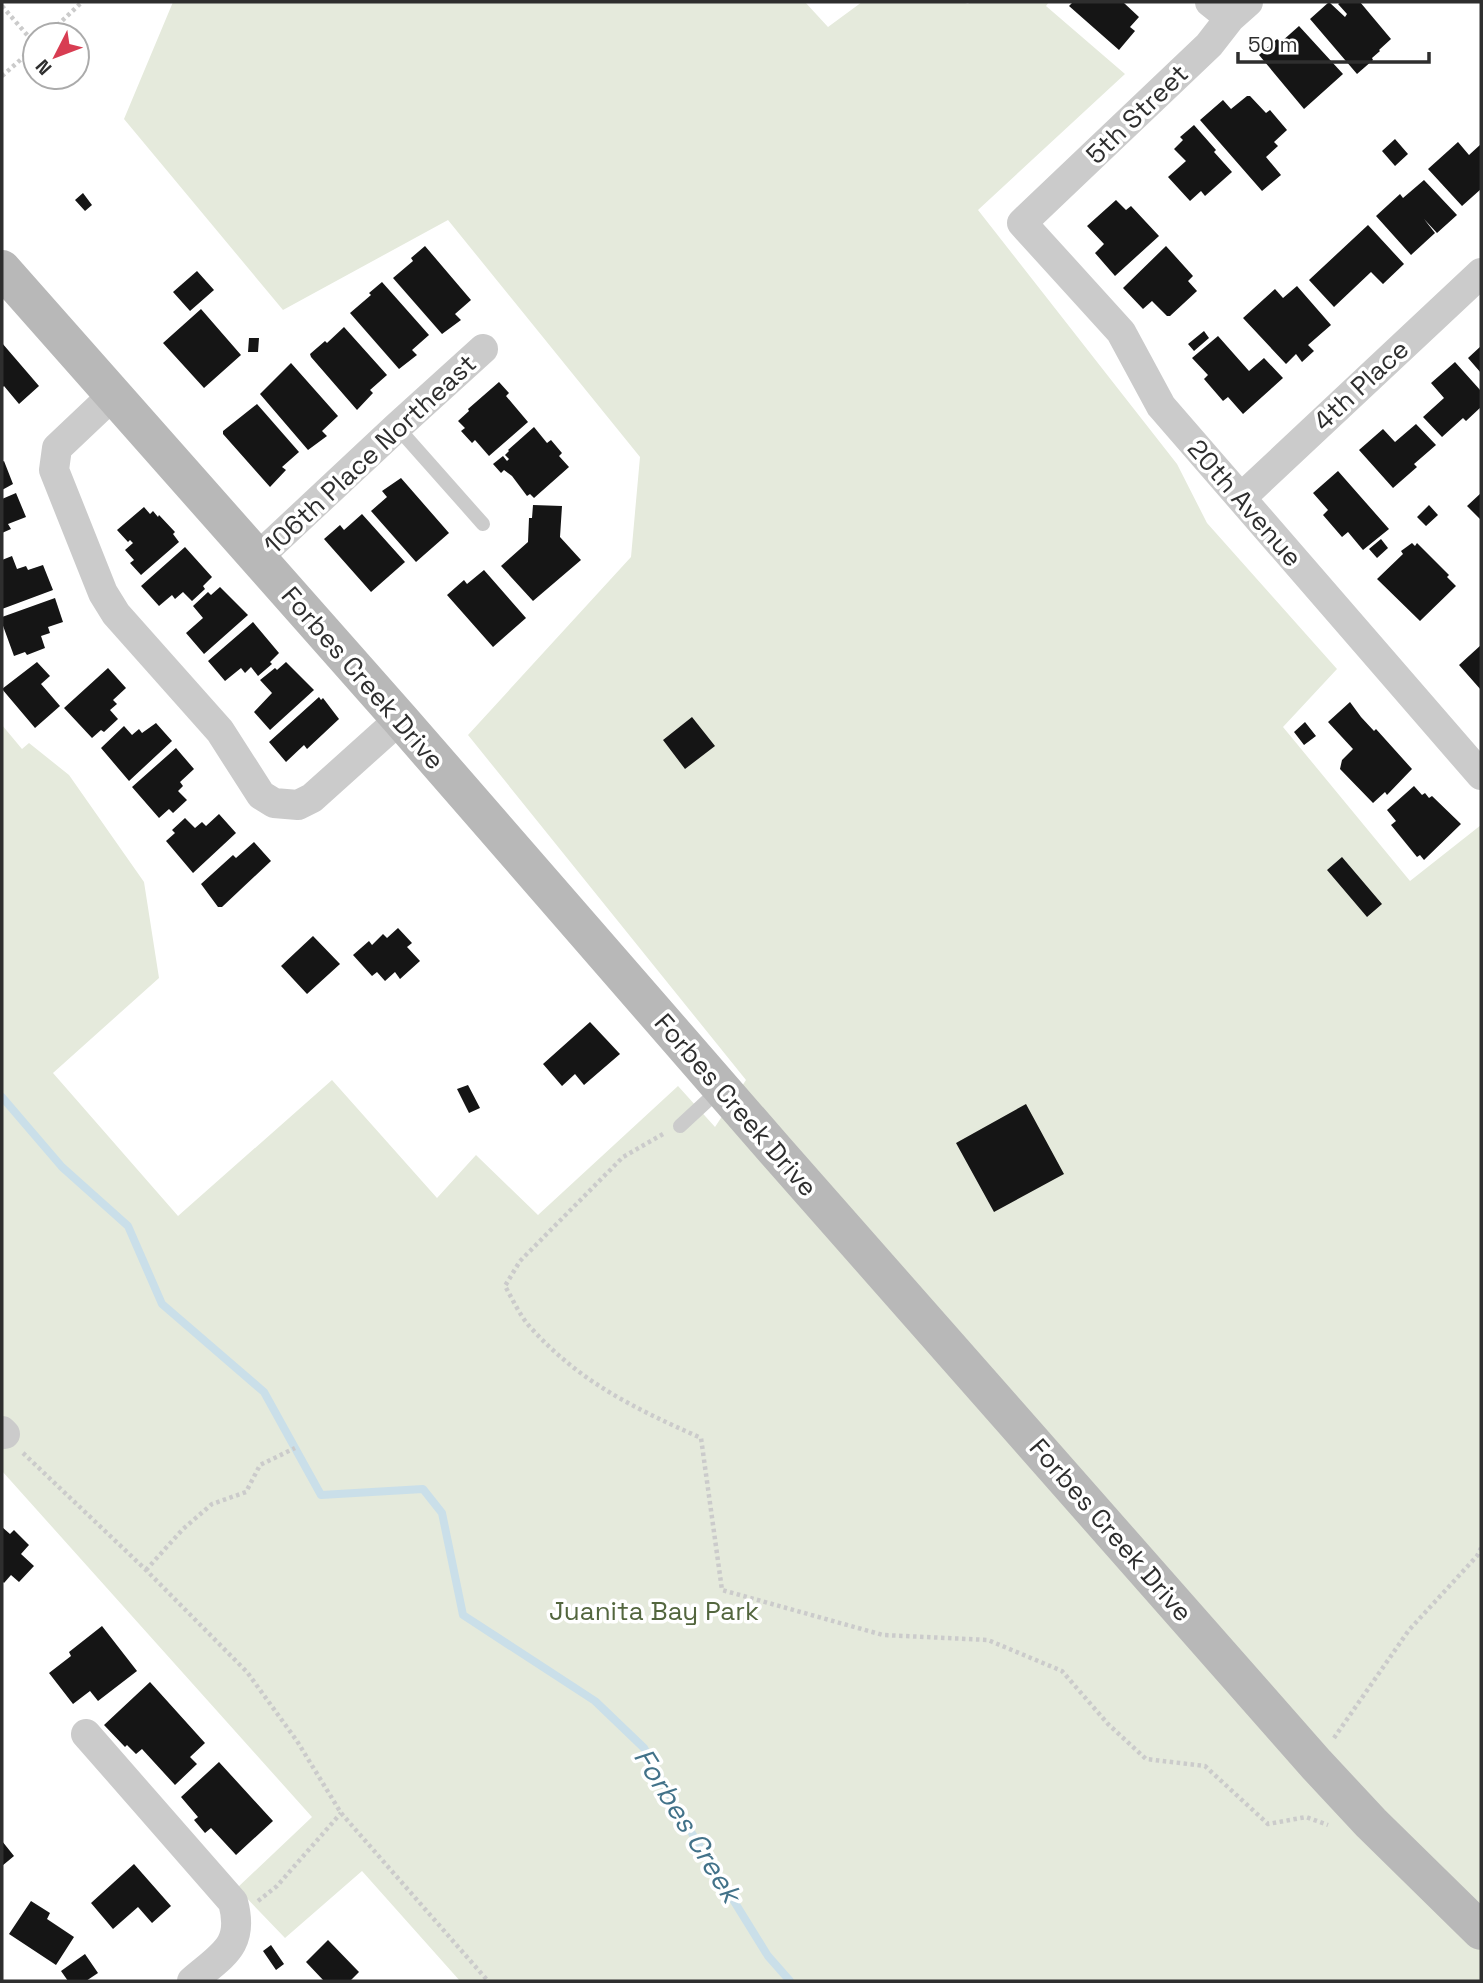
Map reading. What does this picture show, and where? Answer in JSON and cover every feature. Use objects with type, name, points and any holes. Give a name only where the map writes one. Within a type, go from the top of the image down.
[{"type":"street","name":"5th Street","points":[[1022,223],[1209,45],[1229,7]]},
{"type":"street","name":"20th Avenue","points":[[1022,223],[1121,332],[1161,406],[1481,775]]},
{"type":"street","name":"Forbes Creek Drive","points":[[2,269],[1316,1764],[1370,1823],[1481,1931]]},
{"type":"street","name":"4th Place","points":[[1241,498],[1481,273]]},
{"type":"street","name":"106th Place Northeast","points":[[257,558],[484,349]]},
{"type":"street","points":[[113,395],[57,448],[54,470],[103,593],[116,614],[220,731],[261,795],[274,803],[298,805],[312,798],[400,719]]},
{"type":"street","points":[[86,1734],[233,1902],[238,1918],[233,1945],[192,1981]]},
{"type":"lane","points":[[397,427],[483,524]]},
{"type":"lane","points":[[680,1126],[721,1089]]},
{"type":"path","points":[[62,21],[82,2]]},
{"type":"path","points":[[2,6],[21,28]]},
{"type":"path","points":[[2,76],[21,58]]},
{"type":"path","points":[[680,1126],[623,1157],[520,1261],[505,1286],[529,1326],[588,1381],[639,1410],[701,1438],[722,1590],[883,1635],[988,1640],[1062,1671],[1108,1724],[1146,1759],[1205,1766],[1268,1824],[1307,1817],[1332,1826],[1370,1823]]},
{"type":"path","points":[[3,1433],[146,1570],[247,1672],[297,1741],[341,1813],[488,1981]]},
{"type":"path","points":[[146,1570],[183,1529],[212,1504],[246,1493],[260,1465],[295,1448]]},
{"type":"path","points":[[1316,1764],[1409,1630],[1481,1549]]},
{"type":"path","points":[[238,1918],[277,1886],[341,1813]]},
{"type":"green space","name":"Juanita Bay Park","points":[[173,2],[805,2],[828,27],[862,2],[1049,2],[1046,6],[1125,74],[978,210],[1177,464],[1207,523],[1337,669],[1283,727],[1410,881],[1481,825],[1481,1981],[460,1981],[362,1871],[285,1938],[237,1888],[312,1817],[2,1471],[2,1449],[18,1434],[2,1415],[2,725],[22,749],[29,743],[69,775],[144,882],[159,978],[53,1073],[178,1216],[332,1080],[437,1198],[476,1155],[538,1215],[678,1086],[715,1127],[746,1080],[468,735],[631,557],[640,457],[448,220],[283,310],[124,119]]},
{"type":"building","points":[[1073,2],[1125,2],[1139,17],[1130,27],[1135,31],[1119,50],[1069,6]]},
{"type":"building","points":[[1329,2],[1345,17],[1347,14],[1338,4],[1360,2],[1391,39],[1357,74],[1310,19]]},
{"type":"building","points":[[1299,26],[1343,74],[1304,109],[1259,55],[1277,39],[1281,42]]},
{"type":"building","points":[[1247,96],[1266,113],[1270,110],[1287,130],[1274,142],[1278,146],[1266,157],[1281,175],[1262,191],[1200,120],[1223,100],[1231,109]]},
{"type":"building","points":[[1194,125],[1232,172],[1205,196],[1201,191],[1190,201],[1168,177],[1186,161],[1174,149],[1183,140],[1180,137]]},
{"type":"building","points":[[1395,139],[1408,154],[1395,166],[1382,151]]},
{"type":"building","points":[[1458,142],[1469,155],[1481,144],[1481,189],[1462,206],[1428,169]]},
{"type":"building","points":[[1424,180],[1457,215],[1437,233],[1424,219],[1435,233],[1411,255],[1376,216],[1400,194],[1403,198]]},
{"type":"building","points":[[83,193],[92,205],[85,211],[75,200]]},
{"type":"building","points":[[1116,200],[1126,210],[1131,206],[1159,236],[1115,276],[1095,253],[1104,244],[1087,226]]},
{"type":"building","points":[[1368,225],[1404,264],[1383,284],[1371,272],[1334,307],[1309,280]]},
{"type":"building","points":[[425,246],[471,300],[455,314],[461,320],[442,334],[393,278],[413,261],[411,258]]},
{"type":"building","points":[[1166,246],[1193,276],[1188,281],[1197,291],[1170,316],[1152,301],[1143,309],[1123,288]]},
{"type":"building","points":[[197,271],[214,290],[190,311],[173,292]]},
{"type":"building","points":[[382,282],[429,335],[412,350],[417,355],[399,369],[350,313]]},
{"type":"building","points":[[1297,286],[1331,325],[1308,345],[1314,351],[1302,362],[1296,354],[1286,364],[1243,318],[1275,289],[1283,298]]},
{"type":"building","points":[[201,309],[241,355],[204,388],[163,343]]},
{"type":"building","points":[[344,327],[387,375],[370,390],[373,393],[357,410],[310,354]]},
{"type":"building","points":[[1204,331],[1209,338],[1194,351],[1188,344]]},
{"type":"building","points":[[1218,336],[1249,371],[1264,358],[1283,378],[1243,414],[1228,397],[1223,401],[1204,379],[1208,375],[1192,358]]},
{"type":"building","points":[[249,338],[259,338],[258,352],[248,352]]},
{"type":"building","points":[[2,343],[39,386],[19,404],[4,386],[2,388]]},
{"type":"building","points":[[1481,346],[1481,373],[1468,358]]},
{"type":"building","points":[[1455,362],[1481,391],[1481,407],[1466,421],[1463,418],[1442,437],[1423,417],[1444,398],[1431,383]]},
{"type":"building","points":[[291,363],[338,416],[322,431],[327,436],[308,450],[260,394]]},
{"type":"building","points":[[499,382],[509,393],[506,396],[528,422],[489,456],[475,440],[472,443],[461,431],[465,428],[458,421]]},
{"type":"building","points":[[257,404],[299,452],[282,467],[286,470],[270,487],[223,434],[223,431]]},
{"type":"building","points":[[1416,424],[1436,445],[1414,464],[1417,467],[1393,488],[1359,450],[1383,429],[1395,442]]},
{"type":"building","points":[[534,427],[547,443],[551,440],[562,453],[559,456],[569,467],[534,498],[530,494],[527,496],[512,476],[504,470],[501,473],[493,464],[503,456],[507,461],[509,459],[505,455],[508,450]]},
{"type":"building","points":[[4,461],[13,484],[2,490],[2,462]]},
{"type":"building","points":[[1338,471],[1389,529],[1363,550],[1348,532],[1342,537],[1323,515],[1328,510],[1313,493]]},
{"type":"building","points":[[401,478],[449,533],[416,562],[371,511],[387,497],[382,491]]},
{"type":"building","points":[[16,493],[26,517],[8,524],[11,529],[2,533],[2,499]]},
{"type":"building","points":[[1481,493],[1481,520],[1467,506]]},
{"type":"building","points":[[533,505],[562,506],[560,537],[581,560],[533,601],[501,566],[528,542],[529,518],[532,518]]},
{"type":"building","points":[[1429,505],[1438,515],[1426,526],[1417,517]]},
{"type":"building","points":[[144,507],[150,514],[153,511],[158,517],[159,515],[175,532],[173,534],[179,542],[141,575],[130,563],[134,560],[125,550],[133,543],[130,540],[128,542],[117,530]]},
{"type":"building","points":[[362,514],[405,562],[371,592],[324,539],[340,525],[344,530]]},
{"type":"building","points":[[1381,539],[1388,548],[1377,558],[1369,549]]},
{"type":"building","points":[[1412,543],[1415,546],[1417,543],[1449,575],[1447,577],[1456,586],[1420,621],[1377,579],[1403,554],[1401,551]]},
{"type":"building","points":[[185,547],[212,577],[203,586],[205,589],[192,601],[183,592],[175,599],[172,595],[159,606],[141,586]]},
{"type":"building","points":[[12,556],[17,569],[26,566],[28,570],[43,565],[53,590],[2,609],[2,560]]},
{"type":"building","points":[[484,570],[526,618],[493,647],[447,595],[464,580],[467,584]]},
{"type":"building","points":[[220,587],[248,615],[204,654],[186,633],[203,618],[193,606],[208,592],[211,595]]},
{"type":"building","points":[[55,598],[63,622],[48,627],[50,633],[41,636],[45,648],[27,655],[25,652],[14,656],[2,617]]},
{"type":"building","points":[[253,622],[279,653],[270,662],[272,664],[258,676],[251,667],[245,673],[241,668],[225,681],[208,661]]},
{"type":"building","points":[[1481,645],[1481,690],[1459,665]]},
{"type":"building","points":[[37,662],[50,676],[41,684],[60,706],[35,728],[2,689]]},
{"type":"building","points":[[286,662],[314,690],[270,730],[254,712],[272,693],[260,680]]},
{"type":"building","points":[[108,668],[126,688],[113,700],[117,704],[110,710],[118,719],[104,732],[101,730],[92,738],[64,708]]},
{"type":"building","points":[[319,697],[321,700],[323,698],[339,719],[307,749],[304,745],[286,762],[269,742]]},
{"type":"building","points":[[1350,702],[1361,717],[1374,731],[1376,729],[1412,769],[1387,795],[1385,792],[1373,803],[1340,769],[1342,760],[1353,749],[1328,722]]},
{"type":"building","points":[[692,717],[715,746],[685,769],[663,740]]},
{"type":"building","points":[[1305,722],[1316,736],[1304,745],[1294,732]]},
{"type":"building","points":[[156,723],[172,741],[129,781],[101,748],[124,726],[132,735],[139,729],[142,733]]},
{"type":"building","points":[[176,748],[194,769],[180,782],[183,786],[178,791],[187,800],[173,813],[169,809],[159,818],[132,787]]},
{"type":"building","points":[[1414,786],[1422,795],[1425,793],[1429,798],[1432,796],[1461,824],[1424,860],[1420,855],[1417,857],[1391,825],[1396,821],[1387,810]]},
{"type":"building","points":[[219,814],[236,833],[193,873],[166,841],[175,833],[172,830],[185,818],[195,828],[202,822],[206,826]]},
{"type":"building","points":[[254,842],[271,861],[222,907],[218,907],[201,884],[233,855],[236,858]]},
{"type":"building","points":[[1342,857],[1382,904],[1367,917],[1327,870]]},
{"type":"building","points":[[398,928],[412,943],[407,947],[420,961],[400,979],[395,972],[385,981],[377,972],[372,976],[353,955],[369,941],[372,945],[383,934],[387,938]]},
{"type":"building","points":[[313,936],[340,964],[307,994],[281,966]]},
{"type":"building","points":[[590,1022],[620,1054],[584,1085],[575,1074],[562,1086],[543,1064]]},
{"type":"building","points":[[468,1085],[480,1108],[469,1113],[457,1089]]},
{"type":"building","points":[[1026,1104],[1064,1174],[994,1212],[956,1143]]},
{"type":"building","points":[[2,1527],[10,1534],[14,1530],[29,1545],[21,1554],[34,1566],[19,1582],[11,1575],[4,1583],[2,1581]]},
{"type":"building","points":[[102,1626],[137,1671],[98,1701],[90,1691],[73,1704],[49,1673],[71,1656],[69,1652]]},
{"type":"building","points":[[150,1682],[205,1743],[190,1757],[197,1764],[175,1785],[142,1749],[136,1754],[127,1745],[125,1747],[104,1725]]},
{"type":"building","points":[[219,1762],[273,1821],[236,1855],[211,1828],[205,1833],[194,1820],[198,1817],[181,1797]]},
{"type":"building","points":[[2,1841],[14,1856],[2,1866]]},
{"type":"building","points":[[134,1864],[171,1906],[152,1923],[138,1907],[113,1929],[91,1903]]},
{"type":"building","points":[[31,1901],[50,1913],[47,1919],[74,1937],[56,1965],[9,1934]]},
{"type":"building","points":[[328,1940],[359,1972],[350,1981],[324,1981],[306,1962]]},
{"type":"building","points":[[271,1945],[284,1964],[276,1970],[263,1951]]},
{"type":"building","points":[[85,1954],[98,1973],[86,1981],[68,1981],[61,1971]]},
{"type":"waterway","name":"Forbes Creek","points":[[2,1097],[62,1167],[128,1226],[162,1304],[264,1392],[321,1495],[423,1489],[442,1513],[463,1615],[595,1701],[644,1748],[680,1814],[768,1956],[790,1981]]}]
